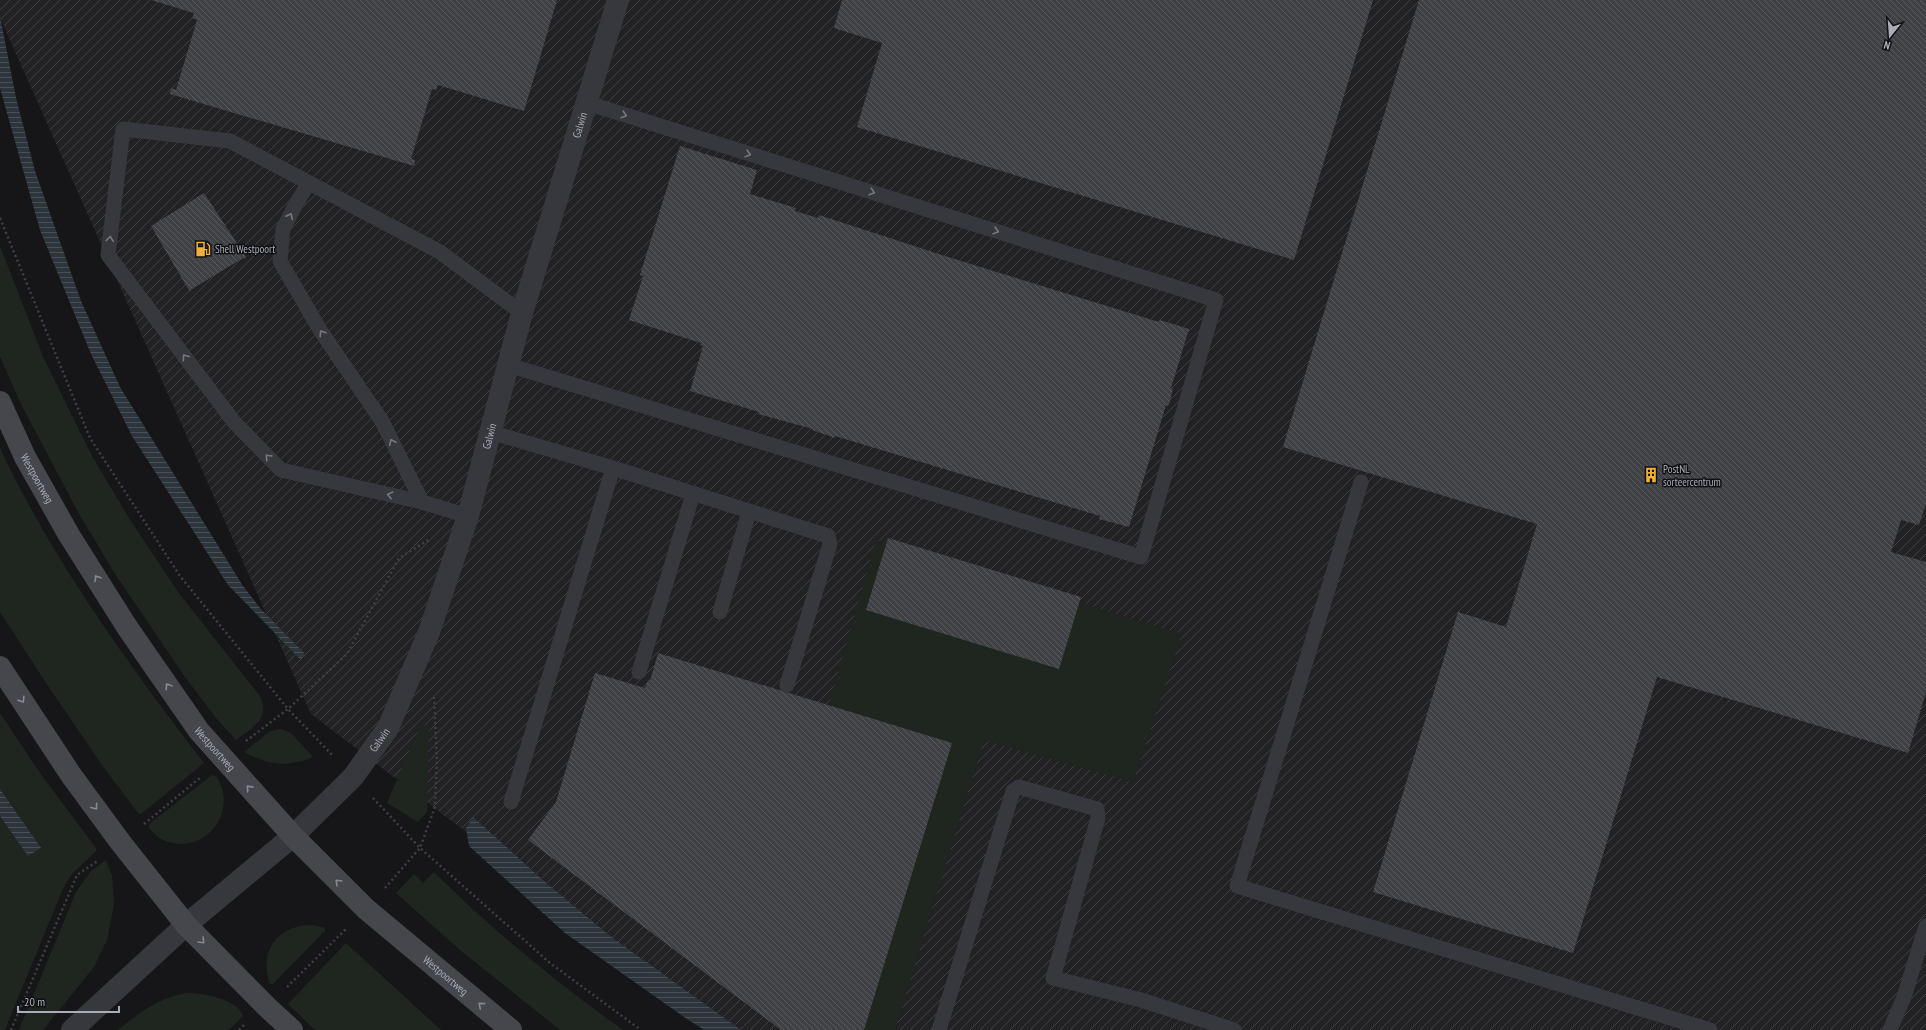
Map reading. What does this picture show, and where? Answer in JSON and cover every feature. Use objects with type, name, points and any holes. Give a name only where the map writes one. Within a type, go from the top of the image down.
[{"type":"main road","name":"Westpoortweg","points":[[0,402],[25,457],[69,534],[128,627],[199,731],[293,836],[366,909],[511,1030]]},
{"type":"main road","points":[[0,667],[71,774],[121,843],[186,925],[267,1007],[292,1030]]},
{"type":"street","name":"Galwin","points":[[186,925],[293,836],[353,777],[388,728],[429,632],[468,516],[522,313],[618,0]]},
{"type":"street","points":[[72,1030],[186,925]]},
{"type":"lane","points":[[508,366],[1141,557],[1216,300],[587,103]]},
{"type":"lane","points":[[468,516],[422,502],[281,470],[234,422],[108,255],[123,129],[230,141],[440,252],[522,313]]},
{"type":"lane","points":[[309,183],[283,229],[280,261],[320,330],[382,421],[422,502]]},
{"type":"lane","points":[[490,432],[614,468],[828,536],[830,544],[787,685]]},
{"type":"lane","points":[[511,802],[614,468]]},
{"type":"lane","points":[[1361,482],[1237,886],[1710,1030]]},
{"type":"lane","points":[[639,672],[693,494]]},
{"type":"lane","points":[[720,612],[750,512]]},
{"type":"lane","points":[[939,1030],[1013,791],[1019,787],[1097,809],[1098,818],[1053,978],[1141,1000],[1234,1030]]},
{"type":"lane","points":[[1890,1030],[1904,997],[1926,926]]},
{"type":"path","points":[[0,218],[90,438],[180,576],[288,709],[420,848],[550,963],[641,1030]]},
{"type":"path","points":[[238,1030],[267,1007],[366,909],[420,848],[436,807],[437,759],[434,694]]},
{"type":"shaded area","points":[[0,0],[1926,0],[1926,1030],[726,1030],[311,714],[0,18]]},
{"type":"shaded area","points":[[0,16],[16,98],[35,171],[81,301],[120,387],[243,586],[260,608],[306,655],[300,659],[228,585],[132,436],[91,354],[40,230],[0,88]]},
{"type":"shaded area","points":[[0,246],[44,359],[92,456],[129,518],[178,592],[260,696],[263,704],[261,717],[254,727],[236,740],[216,718],[185,677],[115,574],[78,512],[21,404],[0,357]]},
{"type":"shaded area","points":[[0,448],[44,531],[93,611],[204,763],[141,814],[138,813],[102,765],[0,612]]},
{"type":"shaded area","points":[[876,540],[1182,634],[1133,782],[984,740],[895,1030],[864,1030],[952,743],[829,705]]},
{"type":"shaded area","points":[[0,713],[40,773],[96,848],[96,851],[71,875],[62,891],[5,1030],[0,1030]]},
{"type":"shaded area","points":[[421,724],[429,726],[427,812],[418,822],[387,803]]},
{"type":"shaded area","points":[[281,729],[291,733],[313,757],[294,763],[278,764],[262,760],[244,752],[270,731]]},
{"type":"shaded area","points":[[212,775],[216,776],[222,790],[224,804],[214,829],[204,837],[191,843],[178,844],[163,840],[149,828],[149,824]]},
{"type":"shaded area","points":[[0,789],[41,848],[28,856],[0,816]]},
{"type":"shaded area","points":[[473,817],[544,881],[610,936],[741,1030],[704,1030],[565,933],[469,846],[466,828]]},
{"type":"shaded area","points":[[106,861],[112,875],[114,905],[107,940],[94,967],[43,1030],[19,1030],[76,892],[91,871]]},
{"type":"shaded area","points":[[434,872],[525,955],[623,1030],[560,1030],[461,951],[396,893],[414,874],[423,883]]},
{"type":"shaded area","points":[[312,925],[325,928],[325,931],[273,984],[270,984],[267,972],[267,961],[273,942],[280,935],[289,930],[300,926]]},
{"type":"shaded area","points":[[346,943],[441,1030],[315,1030],[288,1004]]},
{"type":"shaded area","points":[[187,993],[201,994],[227,1001],[240,1010],[243,1016],[229,1030],[117,1030],[158,1002],[166,998]]},
{"type":"building","points":[[151,0],[557,0],[524,111],[438,85],[436,90],[432,89],[411,159],[415,160],[414,166],[170,94],[171,88],[176,90],[197,20],[192,18],[194,13]]},
{"type":"building","points":[[842,0],[1373,0],[1294,260],[857,127],[882,43],[834,28]]},
{"type":"building","name":"PostNL sorteercentrum","points":[[1419,0],[1926,0],[1926,504],[1919,525],[1901,520],[1891,552],[1926,562],[1926,692],[1908,753],[1657,677],[1573,953],[1373,892],[1458,612],[1506,627],[1537,524],[1283,447]]},
{"type":"building","points":[[680,146],[757,170],[750,194],[796,208],[795,211],[818,218],[819,215],[948,257],[1159,322],[1160,320],[1189,329],[1171,388],[1173,389],[1169,404],[1168,406],[1166,405],[1129,527],[1099,519],[1100,516],[835,436],[835,438],[812,430],[813,429],[758,414],[759,412],[690,391],[703,346],[700,345],[701,343],[629,320],[643,276],[640,275]]},
{"type":"building","points":[[204,193],[246,257],[192,289],[190,292],[151,226]]},
{"type":"building","points":[[888,538],[1081,597],[1059,669],[866,610]]},
{"type":"building","points":[[658,653],[952,743],[864,1030],[781,1030],[528,840],[556,802],[595,673],[645,688],[648,680],[650,681]]},
{"type":"place","name":"Shell Westpoort","points":[[203,249]]},
{"type":"place","name":"PostNL sorteercentrum","points":[[1651,475]]}]
